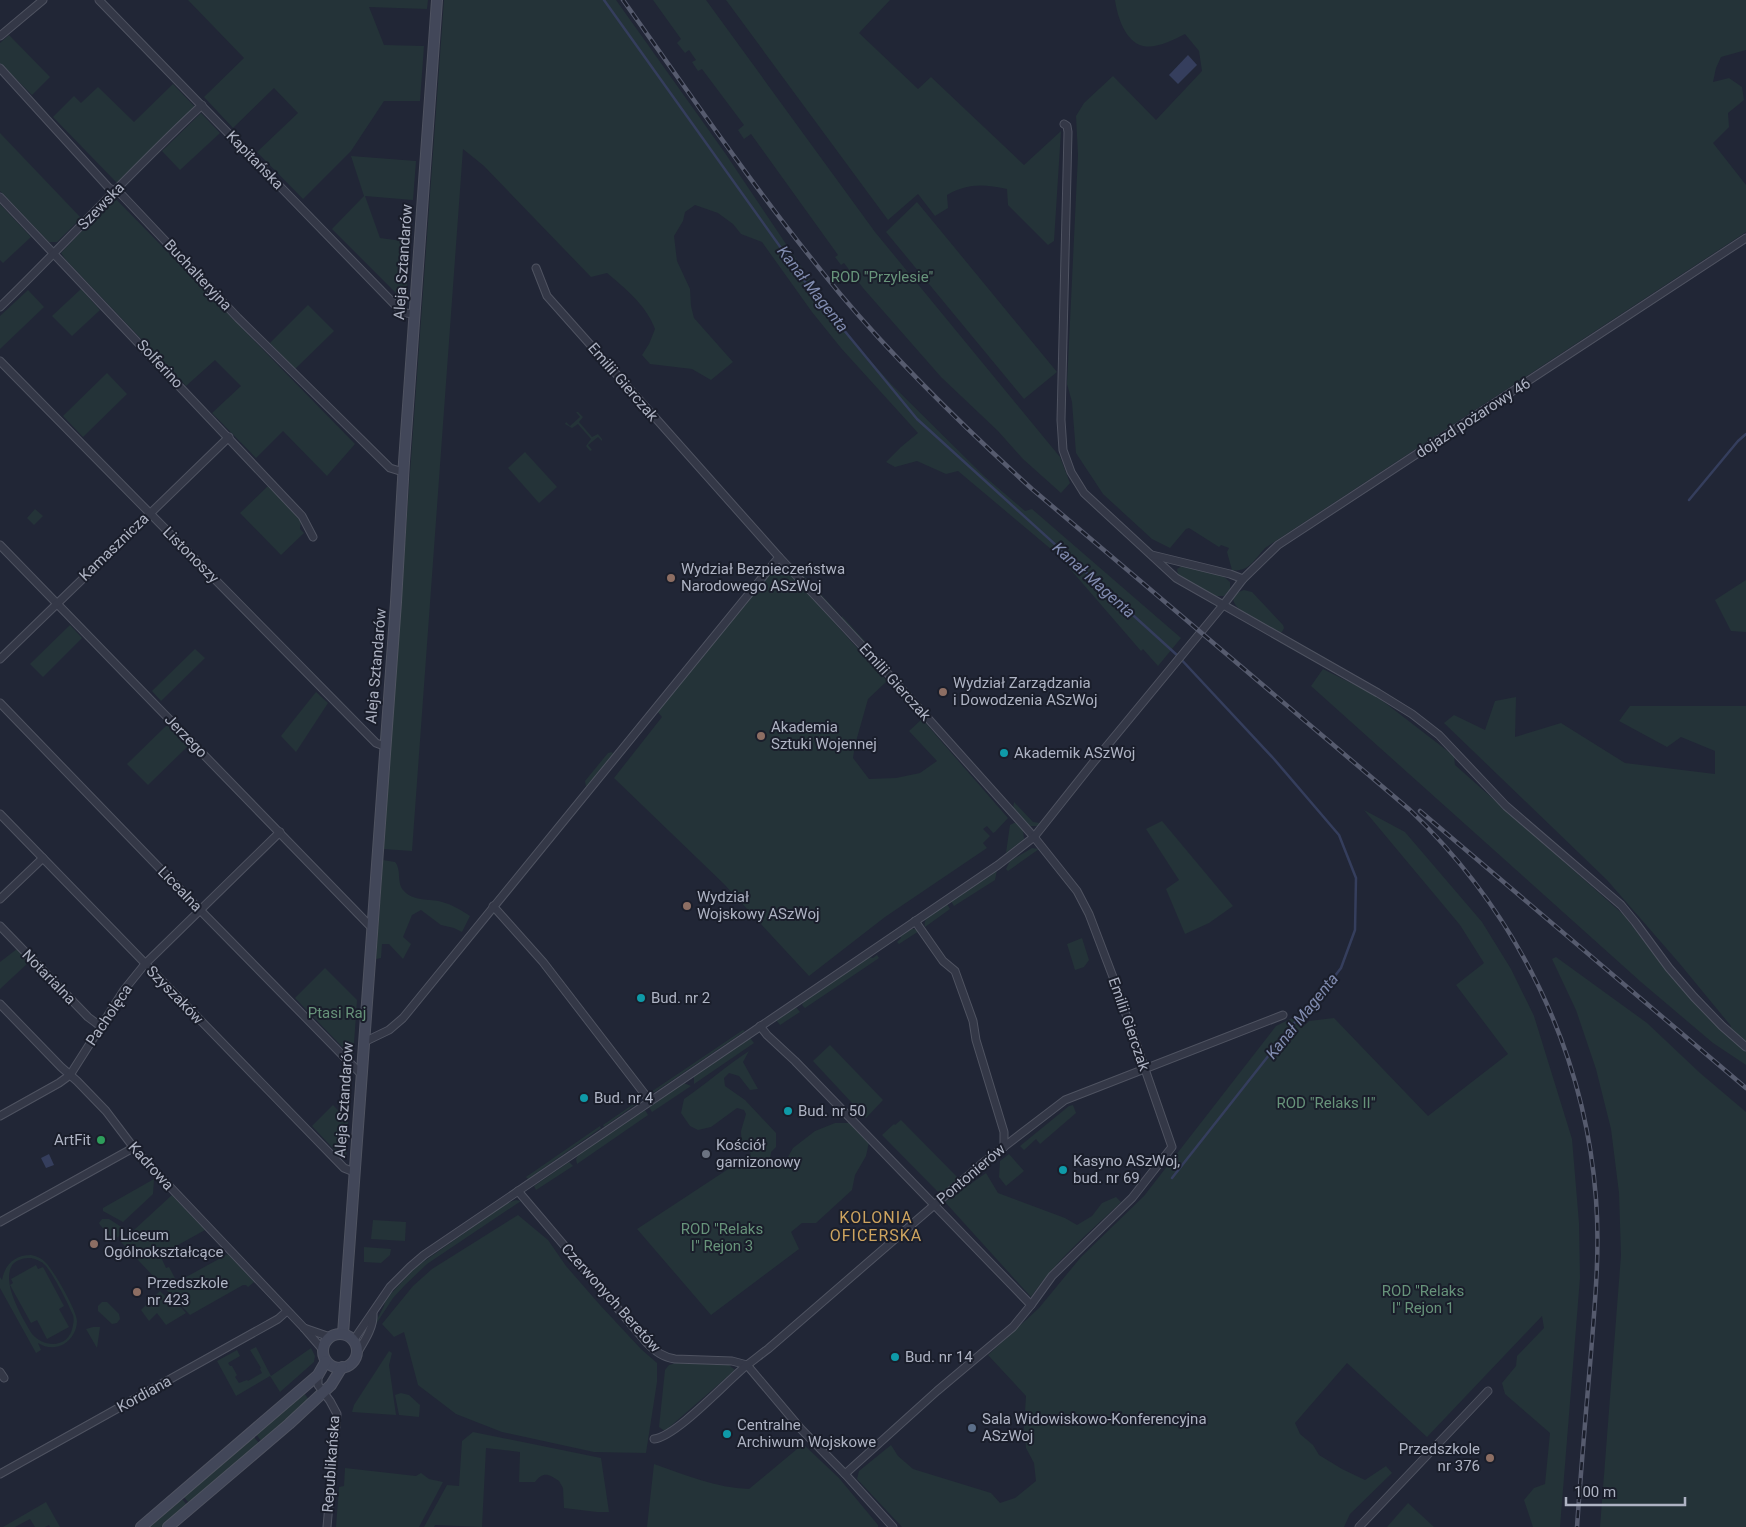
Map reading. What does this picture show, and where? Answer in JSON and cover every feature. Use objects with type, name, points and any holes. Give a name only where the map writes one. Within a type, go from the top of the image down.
[{"type":"street","points":[[0,36],[43,0]]},
{"type":"street","name":"Kapitańska","points":[[100,0],[400,310],[414,314]]},
{"type":"street","name":"Aleja Sztandarów","points":[[343,1334],[437,0]]},
{"type":"street","name":"Buchalteryjna","points":[[0,68],[70,146],[110,188],[121,194],[238,318],[390,468],[403,472]]},
{"type":"street","name":"Szewska","points":[[0,308],[114,191],[202,105]]},
{"type":"street","points":[[1064,124],[1067,126],[1068,132],[1063,450],[1071,472],[1084,493],[1176,578],[1378,693],[1412,714],[1439,735],[1506,806],[1621,905],[1669,968],[1694,997],[1746,1047]]},
{"type":"street","name":"Solferino","points":[[0,197],[302,516],[313,537]]},
{"type":"street","name":"dojazd pożarowy 46","points":[[373,1314],[390,1287],[410,1267],[518,1191],[998,864],[1034,837],[1243,579],[1278,544],[1746,238]]},
{"type":"street","name":"Emilii Gierczak","points":[[536,268],[547,296],[779,557],[882,667],[1034,837],[1077,891],[1085,905],[1113,977],[1172,1147],[1132,1198],[1052,1276],[1031,1306]]},
{"type":"street","name":"Listonoszy","points":[[0,361],[377,744],[384,746]]},
{"type":"street","name":"Kamasznicza","points":[[0,659],[229,437]]},
{"type":"street","name":"Jerzego","points":[[0,545],[372,928]]},
{"type":"street","points":[[1150,554],[1243,579]]},
{"type":"street","points":[[364,1042],[389,1030],[403,1018],[779,557]]},
{"type":"street","name":"Licealna","points":[[0,703],[362,1074]]},
{"type":"street","name":"Szyszaków","points":[[0,814],[344,1168],[354,1172]]},
{"type":"street","name":"Pacholęca","points":[[70,1075],[100,1026],[145,964],[280,832]]},
{"type":"street","points":[[0,899],[43,858]]},
{"type":"street","points":[[493,906],[543,962],[650,1101]]},
{"type":"street","points":[[915,921],[943,961],[955,971],[973,1021],[976,1040],[1004,1132],[1004,1147]]},
{"type":"street","name":"Notarialna","points":[[0,926],[88,1017],[100,1026]]},
{"type":"street","name":"Kadrowa","points":[[0,1004],[106,1111],[133,1148],[323,1350]]},
{"type":"street","name":"Pontonierów","points":[[654,1439],[669,1434],[933,1205],[1016,1137],[1065,1100],[1283,1015]]},
{"type":"street","points":[[760,1026],[1031,1306],[1013,1327],[937,1391],[845,1474]]},
{"type":"street","points":[[0,1116],[70,1075]]},
{"type":"street","points":[[1004,1132],[1016,1137]]},
{"type":"street","points":[[0,1222],[133,1148]]},
{"type":"street","name":"Czerwonych Beretów","points":[[518,1191],[647,1343],[657,1352],[668,1358],[732,1361],[747,1365]]},
{"type":"street","name":"Kordiana","points":[[0,1474],[278,1320],[287,1311]]},
{"type":"street","points":[[353,1341],[368,1317],[373,1314]]},
{"type":"street","points":[[168,1527],[282,1430],[331,1385],[342,1368],[351,1363],[371,1325],[373,1314]]},
{"type":"street","name":"Kadrowa","points":[[304,1328],[330,1337]]},
{"type":"street","points":[[342,1368],[333,1366],[326,1361],[323,1350],[325,1342],[330,1337],[343,1334],[356,1345],[356,1354]]},
{"type":"street","points":[[141,1527],[318,1375],[326,1361]]},
{"type":"street","points":[[747,1365],[801,1429],[893,1527]]},
{"type":"street","name":"Republikańska","points":[[318,1375],[318,1385],[336,1409],[337,1416],[327,1527]]},
{"type":"street","name":"Republikańska","points":[[330,1401],[331,1385]]},
{"type":"street","points":[[1359,1527],[1488,1391]]},
{"type":"green space","points":[[188,0],[428,0],[427,9],[369,7],[384,45],[424,46],[420,101],[384,101],[351,151],[303,199],[257,152],[298,113],[274,88],[233,128],[204,97],[244,58]]},
{"type":"green space","points":[[444,0],[616,0],[725,153],[845,332],[892,385],[984,476],[1025,511],[1032,509],[1181,638],[1158,666],[1143,649],[1141,651],[1058,555],[958,471],[946,474],[917,461],[895,467],[886,462],[918,433],[841,348],[812,312],[762,242],[741,234],[733,224],[718,213],[695,205],[685,212],[683,221],[674,236],[677,261],[690,289],[694,318],[733,362],[711,380],[692,369],[650,364],[642,355],[655,329],[641,305],[607,273],[591,277],[484,166],[463,149],[412,851],[383,849]]},
{"type":"green space","name":"ROD \"Przylesie\"","points":[[653,0],[706,0],[875,232],[1060,457],[1070,483],[1061,493],[1023,459],[998,431],[941,377],[863,288],[844,263],[841,265],[835,257],[838,255],[751,134],[744,139],[738,130],[744,125],[702,69],[698,71],[692,62],[696,60],[689,50],[685,53],[677,43],[681,39]]},
{"type":"green space","points":[[726,0],[890,0],[859,33],[918,89],[931,77],[1024,165],[1061,131],[1054,241],[1048,245],[1008,205],[1007,189],[990,186],[962,188],[947,195],[948,208],[935,216],[918,194],[888,220]]},
{"type":"green space","points":[[1115,0],[1746,0],[1746,50],[1721,57],[1713,82],[1729,78],[1742,87],[1744,100],[1728,113],[1729,127],[1713,143],[1746,185],[1746,232],[1265,548],[1247,567],[1232,570],[1227,552],[1229,548],[1221,545],[1219,547],[1189,528],[1170,548],[1152,539],[1103,494],[1076,453],[1072,402],[1067,384],[1078,155],[1076,116],[1084,103],[1113,76],[1156,120],[1202,71],[1199,51],[1185,34],[1164,43],[1148,47],[1131,39],[1120,20]]},
{"type":"green space","points":[[9,35],[50,77],[32,95],[0,63],[0,43]]},
{"type":"green space","points":[[173,84],[195,107],[117,183],[53,117],[74,96],[81,103],[98,87],[134,122]]},
{"type":"green space","points":[[201,113],[220,133],[180,170],[162,151]]},
{"type":"green space","points":[[0,133],[81,218],[57,242],[49,242],[0,191]]},
{"type":"green space","points":[[351,156],[416,161],[413,200],[365,196],[380,238],[410,242],[406,296],[401,298],[332,229],[364,196]]},
{"type":"green space","points":[[114,197],[355,444],[327,476],[283,431],[256,458],[212,413],[241,386],[215,360],[186,386],[66,260],[61,253]]},
{"type":"green space","name":"ROD \"Przylesie\"","points":[[917,202],[1057,372],[1024,399],[886,232]]},
{"type":"green space","points":[[0,204],[31,237],[3,263],[0,260]]},
{"type":"green space","points":[[81,289],[100,310],[72,336],[52,316]]},
{"type":"green space","points":[[28,290],[44,307],[0,349],[0,316]]},
{"type":"green space","points":[[308,305],[334,331],[295,369],[270,343]]},
{"type":"green space","points":[[107,373],[127,394],[83,437],[63,416]]},
{"type":"green space","points":[[576,412],[583,417],[579,422],[592,437],[598,434],[602,439],[602,441],[598,437],[588,445],[592,450],[590,451],[586,446],[591,439],[578,424],[572,428],[565,424],[566,422],[570,426],[580,417]]},
{"type":"green space","points":[[525,452],[557,487],[539,503],[508,468]]},
{"type":"green space","points":[[268,486],[301,520],[300,529],[304,533],[281,555],[240,513]]},
{"type":"green space","points":[[35,509],[43,516],[34,525],[27,518]]},
{"type":"green space","points":[[795,566],[839,614],[837,614]]},
{"type":"green space","points":[[1182,566],[1223,576],[1230,582],[1230,590],[1224,596],[1216,596],[1178,575],[1177,569]]},
{"type":"green space","points":[[785,568],[887,681],[868,699],[855,745],[853,758],[869,779],[896,778],[920,773],[937,761],[909,731],[922,719],[1008,818],[993,833],[987,826],[983,829],[990,836],[983,843],[987,848],[885,917],[809,976],[724,884],[614,778],[662,717],[657,711],[774,569]]},
{"type":"green space","points":[[1746,580],[1746,632],[1731,631],[1715,600]]},
{"type":"green space","points":[[1244,590],[1252,592],[1283,625],[1282,632],[1276,632],[1237,607],[1233,600],[1235,595]]},
{"type":"green space","points":[[842,616],[881,659],[841,618]]},
{"type":"green space","points":[[70,625],[82,638],[43,677],[30,664]]},
{"type":"green space","points":[[195,649],[205,658],[161,701],[152,691]]},
{"type":"green space","points":[[1323,669],[1375,695],[1454,756],[1455,765],[1625,916],[1673,977],[1725,1034],[1731,1026],[1607,880],[1444,723],[1454,715],[1485,730],[1495,701],[1516,697],[1515,737],[1561,723],[1625,763],[1715,774],[1715,751],[1681,737],[1667,747],[1619,721],[1630,706],[1746,706],[1746,1065],[1713,1043],[1641,982],[1311,686]]},
{"type":"green space","points":[[316,692],[328,703],[296,752],[281,736]]},
{"type":"green space","points":[[167,725],[188,746],[148,785],[127,764]]},
{"type":"green space","points":[[612,752],[613,754],[586,787],[585,781],[608,753]]},
{"type":"green space","points":[[1014,802],[1033,822],[1040,823],[1038,826],[1030,826],[1013,808]]},
{"type":"green space","points":[[1364,810],[1405,832],[1482,922],[1511,969],[1534,1016],[1572,1139],[1579,1223],[1580,1278],[1560,1527],[1533,1527],[1524,1500],[1534,1488],[1545,1484],[1550,1433],[1505,1394],[1502,1383],[1516,1366],[1517,1356],[1544,1328],[1542,1316],[1427,1437],[1347,1363],[1295,1423],[1300,1434],[1313,1445],[1319,1455],[1342,1469],[1365,1480],[1386,1466],[1392,1473],[1350,1514],[1344,1527],[902,1527],[857,1479],[859,1471],[891,1445],[898,1456],[913,1469],[991,1493],[1000,1503],[1015,1498],[1036,1481],[1034,1463],[1026,1448],[1024,1428],[1026,1396],[988,1355],[1039,1308],[1081,1257],[1144,1196],[1276,1026],[1292,1018],[1304,1026],[1309,1021],[1334,1018],[1428,1116],[1508,1054],[1456,985],[1484,963],[1460,925]]},
{"type":"green space","points":[[1162,821],[1233,906],[1209,923],[1185,934],[1166,889],[1179,880],[1146,829]]},
{"type":"green space","points":[[1014,823],[1023,830],[1024,839],[1006,853],[1010,825]]},
{"type":"green space","points":[[1032,848],[1039,849],[1008,871],[1006,869],[1010,861]]},
{"type":"green space","points":[[383,860],[395,862],[402,888],[412,897],[446,903],[470,916],[462,932],[441,925],[421,910],[412,915],[403,937],[411,944],[403,959],[389,944],[382,944],[381,958],[376,959]]},
{"type":"green space","points":[[997,870],[995,880],[954,906],[951,901]]},
{"type":"green space","points":[[947,904],[950,909],[925,927],[926,919]]},
{"type":"green space","points":[[911,929],[919,931],[899,944],[897,942],[901,938],[900,936]]},
{"type":"green space","points":[[1082,938],[1089,960],[1084,967],[1075,970],[1067,944]]},
{"type":"green space","points":[[17,949],[29,962],[0,989],[0,962]]},
{"type":"green space","points":[[877,955],[879,958],[805,1008],[802,1005],[804,1001],[869,957],[873,958]]},
{"type":"green space","points":[[1556,957],[1647,1023],[1700,1073],[1746,1112],[1746,1527],[1600,1527],[1621,1255],[1619,1193],[1611,1129],[1596,1069],[1576,1010],[1552,959]]},
{"type":"green space","name":"Ptasi Raj","points":[[325,968],[357,1000],[353,1058],[295,998]]},
{"type":"green space","points":[[796,1007],[800,1012],[780,1025],[776,1020]]},
{"type":"green space","points":[[743,1030],[745,1031],[655,1092],[651,1092]]},
{"type":"green space","points":[[750,1038],[754,1043],[694,1084],[694,1076]]},
{"type":"green space","points":[[830,1045],[883,1100],[866,1118],[813,1061]]},
{"type":"green space","name":"ROD \"Relaks I\" Rejon 3","points":[[749,1051],[743,1062],[758,1089],[750,1090],[739,1076],[729,1073],[724,1078],[725,1086],[745,1100],[776,1133],[776,1147],[771,1152],[770,1160],[778,1164],[784,1164],[793,1148],[815,1131],[835,1123],[849,1123],[847,1113],[869,1142],[866,1156],[855,1175],[852,1190],[816,1223],[802,1223],[791,1232],[799,1249],[711,1315],[637,1229],[751,1154],[748,1150],[742,1150],[741,1131],[746,1114],[744,1110],[737,1108],[711,1127],[698,1130],[690,1126],[681,1113],[684,1099]]},
{"type":"green space","points":[[684,1083],[691,1086],[652,1112],[649,1107]]},
{"type":"green space","points":[[639,1102],[604,1127],[603,1125]]},
{"type":"green space","points":[[333,1105],[348,1121],[346,1159],[343,1159],[312,1126]]},
{"type":"green space","points":[[1073,1105],[1076,1113],[1040,1144],[1036,1139],[1024,1150],[1020,1146],[1069,1106]]},
{"type":"green space","points":[[645,1110],[648,1115],[577,1164],[576,1159],[578,1155]]},
{"type":"green space","points":[[901,1120],[959,1179],[941,1195],[882,1135]]},
{"type":"green space","points":[[600,1126],[601,1128],[528,1179],[526,1177]]},
{"type":"green space","points":[[1009,1154],[1024,1171],[1006,1186],[999,1177],[1000,1161]]},
{"type":"green space","points":[[569,1162],[573,1166],[536,1190],[534,1186]]},
{"type":"green space","points":[[986,1173],[998,1193],[1065,1218],[1077,1225],[1092,1216],[1102,1203],[1116,1197],[1121,1202],[1062,1259],[1031,1297],[945,1202]]},
{"type":"green space","points":[[154,1179],[153,1194],[123,1222],[103,1211],[103,1208]]},
{"type":"green space","points":[[172,1195],[205,1230],[160,1255],[166,1268],[169,1267],[177,1282],[228,1254],[254,1282],[248,1287],[243,1285],[190,1315],[121,1242]]},
{"type":"green space","points":[[516,1200],[521,1201],[427,1264],[393,1298],[375,1323],[385,1300],[416,1267],[507,1203]]},
{"type":"green space","points":[[518,1215],[548,1240],[566,1266],[600,1305],[641,1349],[657,1363],[657,1382],[646,1453],[594,1452],[502,1432],[456,1414],[418,1385],[404,1332],[394,1337],[382,1324],[413,1286],[432,1269]]},
{"type":"green space","points":[[102,1219],[109,1219],[123,1228],[122,1234],[114,1240],[100,1225],[99,1223]]},
{"type":"green space","points":[[373,1220],[406,1222],[405,1241],[371,1239]]},
{"type":"green space","points":[[364,1247],[391,1249],[390,1255],[381,1263],[364,1262]]},
{"type":"green space","points":[[25,1255],[39,1257],[49,1266],[69,1300],[77,1321],[75,1331],[67,1342],[61,1346],[54,1347],[47,1347],[38,1343],[41,1350],[36,1353],[0,1288],[0,1277],[2,1280],[8,1265]],"holes":[[[33,1258],[42,1262],[48,1269],[60,1288],[73,1316],[74,1322],[71,1333],[62,1342],[56,1344],[43,1342],[32,1334],[18,1309],[11,1289],[9,1280],[13,1264],[21,1259]]]},
{"type":"green space","points":[[36,1265],[38,1269],[43,1267],[64,1306],[59,1309],[69,1327],[47,1339],[37,1320],[31,1323],[10,1285],[13,1283],[11,1279]]},
{"type":"green space","points":[[160,1291],[170,1301],[173,1299],[186,1313],[166,1325],[157,1313],[149,1321],[141,1310]]},
{"type":"green space","points":[[102,1302],[107,1302],[119,1314],[120,1319],[117,1323],[112,1324],[98,1311],[98,1306]]},
{"type":"green space","points":[[100,1327],[97,1348],[86,1329]]},
{"type":"green space","points":[[256,1347],[271,1376],[311,1348],[315,1356],[314,1362],[280,1392],[270,1376],[236,1396],[217,1361],[237,1350],[240,1356],[228,1363],[237,1375],[235,1377],[239,1383],[248,1381],[262,1373],[250,1350]]},
{"type":"green space","points":[[389,1351],[392,1353],[389,1365],[396,1415],[352,1412],[354,1405]]},
{"type":"green space","points":[[676,1363],[729,1365],[735,1370],[665,1431],[659,1427],[665,1370],[669,1365]]},
{"type":"green space","points":[[304,1393],[309,1400],[261,1441],[256,1434]]},
{"type":"green space","points":[[401,1393],[409,1395],[420,1405],[419,1417],[399,1415],[395,1395]]},
{"type":"green space","points":[[473,1432],[601,1458],[609,1512],[564,1508],[563,1488],[559,1481],[543,1475],[535,1482],[519,1482],[520,1452],[486,1448],[482,1527],[435,1525],[434,1527],[424,1527],[447,1485],[459,1486],[462,1441]]},
{"type":"green space","points":[[253,1436],[259,1443],[189,1503],[183,1496]]},
{"type":"green space","points":[[803,1444],[839,1478],[878,1527],[647,1527],[654,1464],[713,1484],[749,1489]]},
{"type":"green space","points":[[345,1468],[416,1476],[421,1473],[429,1479],[443,1482],[419,1527],[336,1527],[339,1487],[344,1486]]},
{"type":"green space","points":[[181,1498],[187,1505],[161,1527],[147,1527]]},
{"type":"green space","points":[[46,1502],[60,1527],[50,1527],[49,1525],[35,1527],[30,1519],[15,1527],[3,1527]]},
{"type":"green space","points":[[1408,1503],[1434,1527],[1387,1527]]},
{"type":"water","points":[[1188,55],[1197,65],[1178,84],[1169,75]]},
{"type":"water","points":[[49,1154],[54,1165],[46,1168],[41,1158]]},
{"type":"waterway","name":"Kanał Magenta","points":[[604,0],[811,290],[917,419],[1178,656],[1274,759],[1339,835],[1356,878],[1355,930],[1341,968],[1312,1006],[1295,1022],[1172,1178]]},
{"type":"waterway","points":[[1689,500],[1746,434]]},
{"type":"railway","points":[[623,0],[729,150],[784,223],[863,321],[910,371],[982,443],[1032,489],[1410,810],[1448,850],[1483,893],[1513,939],[1539,987],[1561,1038],[1577,1090],[1589,1144],[1596,1199],[1597,1257],[1595,1296],[1577,1527]]},
{"type":"railway","points":[[1420,811],[1746,1088]]},
{"type":"place","name":"Wydział Bezpieczeństwa Narodowego ASzWoj","points":[[671,578]]},
{"type":"place","name":"Wydział Zarządzania i Dowodzenia ASzWoj","points":[[943,692]]},
{"type":"place","name":"Akademia Sztuki Wojennej","points":[[761,736]]},
{"type":"place","name":"Akademik ASzWoj","points":[[1004,753]]},
{"type":"place","name":"Wydział Wojskowy ASzWoj","points":[[687,906]]},
{"type":"place","name":"Bud. nr 2","points":[[641,998]]},
{"type":"place","name":"Bud. nr 4","points":[[584,1098]]},
{"type":"place","name":"Bud. nr 50","points":[[788,1111]]},
{"type":"place","name":"ArtFit","points":[[101,1140]]},
{"type":"place","name":"Kościół garnizonowy","points":[[706,1154]]},
{"type":"place","name":"Kasyno ASzWoj, bud. nr 69","points":[[1063,1170]]},
{"type":"place","name":"LI Liceum Ogólnokształcące","points":[[94,1244]]},
{"type":"place","name":"Przedszkole nr 423","points":[[137,1292]]},
{"type":"place","name":"Bud. nr 14","points":[[895,1357]]},
{"type":"place","name":"Sala Widowiskowo-Konferencyjna ASzWoj","points":[[972,1428]]},
{"type":"place","name":"Centralne Archiwum Wojskowe","points":[[727,1434]]},
{"type":"place","name":"Przedszkole nr 376","points":[[1490,1458]]},
{"type":"district","name":"KOLONIA OFICERSKA","points":[[876,1226]]},
{"type":"park label","name":"ROD \"Relaks II\"","points":[[1326,1103]]},
{"type":"park label","name":"ROD \"Relaks I\" Rejon 1","points":[[1423,1300]]}]
